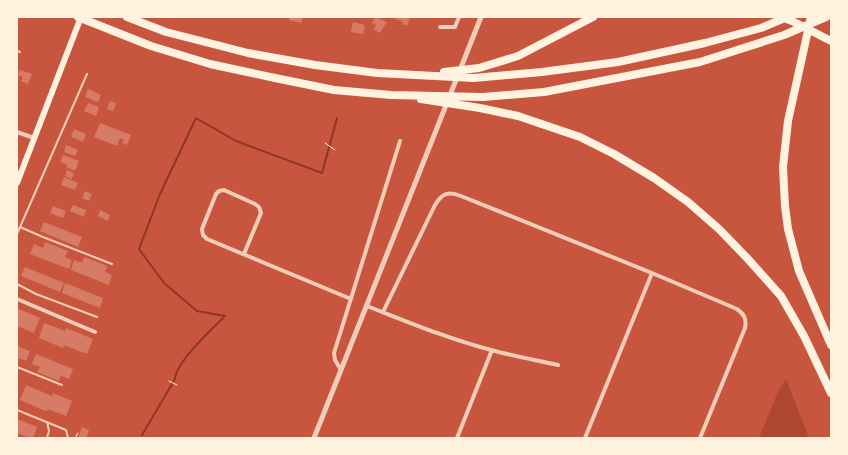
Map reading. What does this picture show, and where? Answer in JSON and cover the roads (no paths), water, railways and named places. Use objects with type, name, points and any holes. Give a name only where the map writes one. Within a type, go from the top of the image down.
[{"type":"highway","points":[[78,17],[151,46],[210,64],[334,90],[391,95],[480,108],[518,116],[587,141],[614,154],[654,178],[688,202],[719,229],[748,259],[781,296],[804,336],[831,393]]},
{"type":"highway","points":[[127,17],[166,32],[248,53],[323,66],[377,73],[474,78],[542,72],[618,62],[705,44],[761,28],[787,17]]},
{"type":"highway","points":[[423,75],[479,68],[518,56],[593,17]]},
{"type":"highway","points":[[781,17],[831,41]]},
{"type":"highway","points":[[811,17],[788,121],[783,167],[785,206],[788,230],[799,271],[831,345]]},
{"type":"highway","points":[[391,95],[483,97],[544,92],[700,62],[784,35],[826,17]]},
{"type":"main road","points":[[17,183],[81,17]]},
{"type":"street","points":[[440,27],[455,27],[460,17]]},
{"type":"street","points":[[314,438],[481,17]]},
{"type":"street","points":[[17,132],[34,138]]},
{"type":"street","points":[[341,370],[335,360],[334,353],[400,141]]},
{"type":"street","points":[[244,254],[262,213],[259,207],[255,204],[224,190],[219,191],[216,194],[202,229],[207,239],[351,299]]},
{"type":"street","points":[[383,312],[440,197],[446,193],[453,193],[461,196],[652,273],[728,305],[742,313],[746,322],[700,438]]},
{"type":"street","points":[[585,438],[652,273]]},
{"type":"street","points":[[17,299],[95,332]]},
{"type":"street","points":[[367,306],[425,328],[492,350],[558,364]]},
{"type":"street","points":[[457,438],[492,350]]},
{"type":"lane","points":[[17,234],[87,74]]},
{"type":"lane","points":[[20,227],[112,264]]},
{"type":"lane","points":[[17,284],[36,294],[97,317]]},
{"type":"lane","points":[[17,367],[62,385]]},
{"type":"lane","points":[[17,410],[66,430],[68,438]]},
{"type":"lane","points":[[47,422],[49,431],[47,438]]},
{"type":"waterway","points":[[142,435],[188,355],[225,316],[197,311],[164,283],[139,249],[160,194],[196,118],[236,141],[322,173],[337,118]]}]
